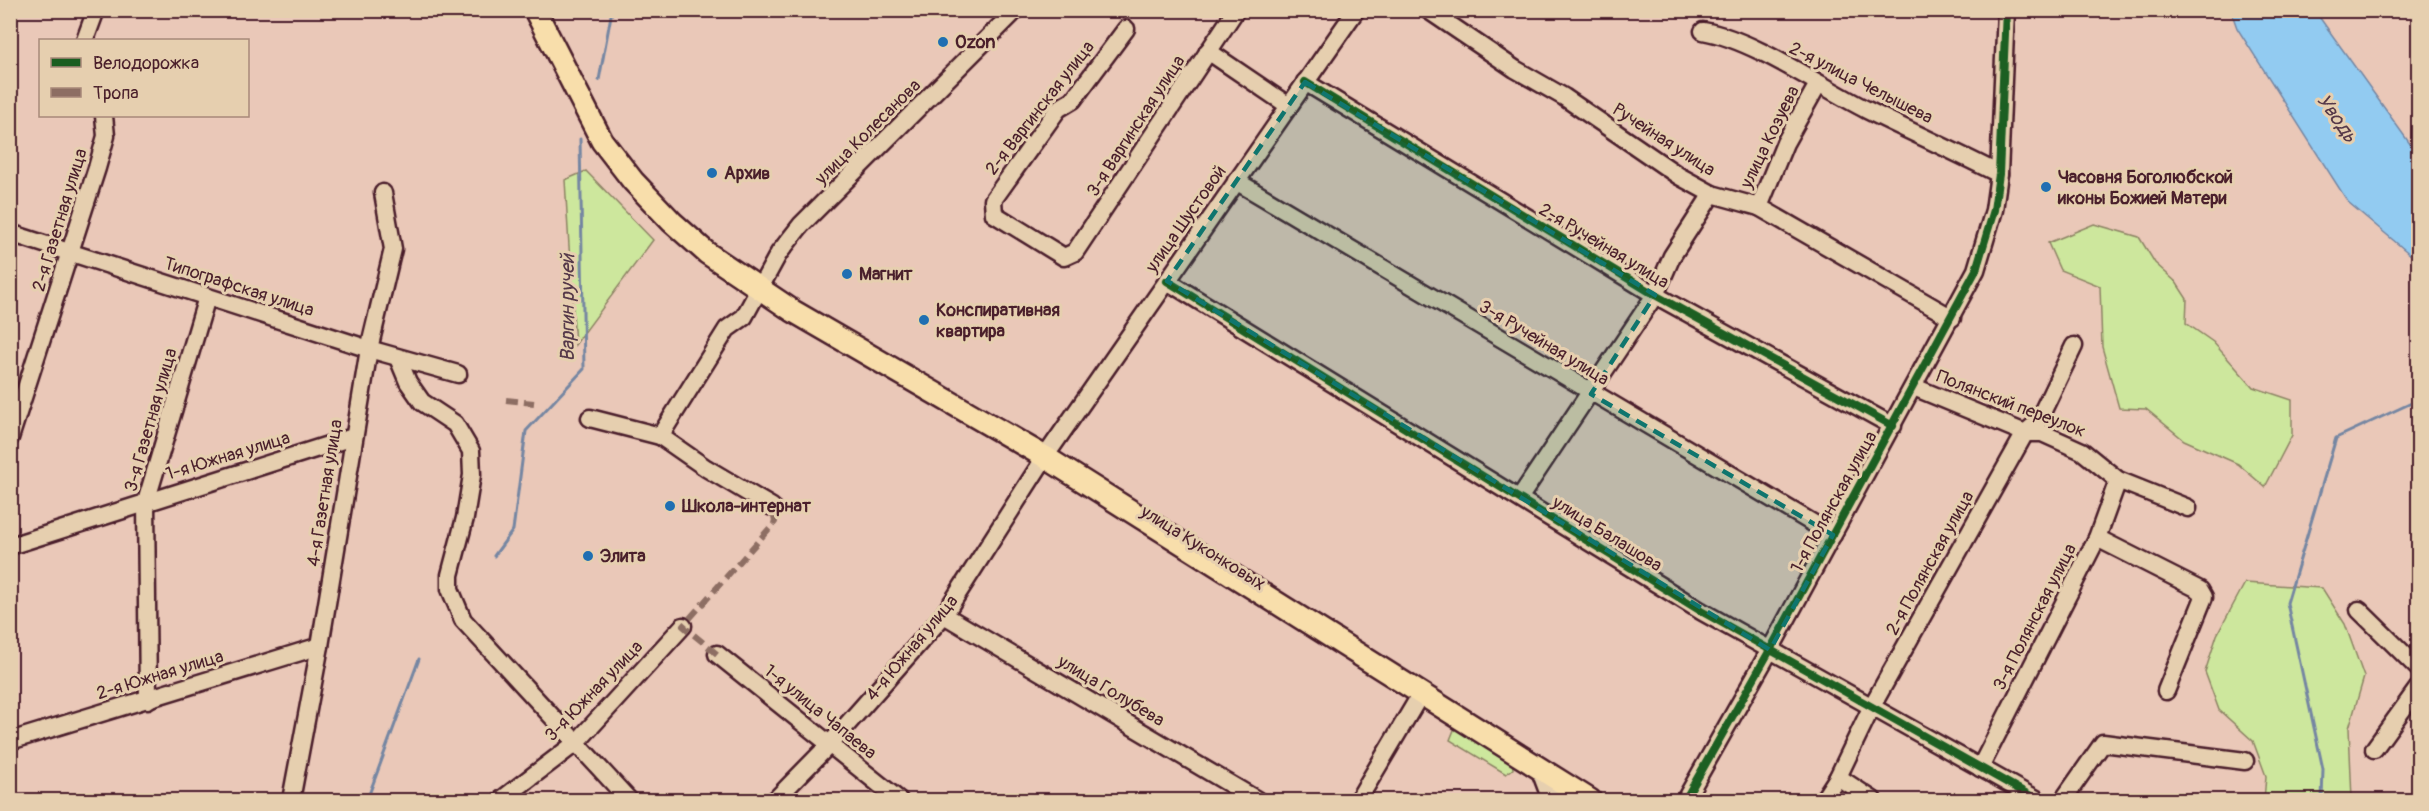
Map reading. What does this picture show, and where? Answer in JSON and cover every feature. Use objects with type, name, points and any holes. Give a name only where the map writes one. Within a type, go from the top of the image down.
[{"type":"main road","name":"улица Куконковых","points":[[536,10],[602,141],[633,181],[672,222],[707,253],[759,291],[793,311],[869,348],[1047,454],[1604,801]]},
{"type":"main road","name":"улица Куконковых","points":[[1424,690],[1590,801]]},
{"type":"street","points":[[85,39],[96,10]]},
{"type":"street","name":"улица Колесанова","points":[[759,291],[779,253],[801,225],[1016,10]]},
{"type":"street","name":"3-я Варгинская улица","points":[[1064,257],[1075,252],[1236,10]]},
{"type":"street","name":"улица Шустовой","points":[[1047,454],[1356,10]]},
{"type":"street","name":"Ручейная улица","points":[[1428,10],[1515,69],[1564,97],[1679,176],[1712,194],[1759,207],[1952,318]]},
{"type":"street","name":"1-я Полянская улица","points":[[1685,801],[1893,426],[1976,270],[1994,210],[1999,174],[2006,10]]},
{"type":"street","name":"2-я Варгинская улица","points":[[1064,257],[994,214],[993,200],[1058,109],[1073,100],[1126,29]]},
{"type":"street","name":"2-я улица Челышева","points":[[1703,31],[1720,34],[1807,76],[1818,84],[1999,174]]},
{"type":"street","points":[[1208,51],[1289,106]]},
{"type":"street","name":"2-я Ручейная улица","points":[[1305,82],[1655,295],[1893,426]]},
{"type":"street","name":"улица Козуева","points":[[1759,207],[1785,143],[1818,84]]},
{"type":"street","name":"2-я Газетная улица","points":[[10,438],[106,136],[104,117]]},
{"type":"street","name":"3-я Ручейная улица","points":[[1236,181],[1591,394],[1833,535]]},
{"type":"street","name":"4-я Газетная улица","points":[[291,801],[320,646],[369,349],[393,249],[383,193]]},
{"type":"street","name":"улица Козуева","points":[[1520,497],[1655,295],[1672,256],[1712,194]]},
{"type":"street","name":"Типографская улица","points":[[10,233],[369,349],[458,374]]},
{"type":"street","name":"улица Балашова","points":[[1167,281],[1520,497],[1701,611],[2038,801]]},
{"type":"street","points":[[660,436],[727,329],[744,317],[759,291]]},
{"type":"street","name":"3-я Газетная улица","points":[[148,700],[146,502],[207,297]]},
{"type":"street","name":"2-я Полянская улица","points":[[1823,801],[1838,777],[1872,706],[2025,433],[2037,423],[2074,346]]},
{"type":"street","points":[[398,358],[408,382],[422,402],[455,424],[471,451],[472,475],[467,507],[450,575],[450,589],[463,620],[629,801]]},
{"type":"street","name":"Полянский переулок","points":[[1914,387],[2025,433],[2043,433],[2082,451],[2118,480],[2188,508]]},
{"type":"street","points":[[590,418],[660,436],[706,468],[772,507]]},
{"type":"street","name":"1-я Южная улица","points":[[10,546],[353,437]]},
{"type":"street","name":"4-я Южная улица","points":[[775,801],[828,746],[944,615],[1047,454]]},
{"type":"street","name":"3-я Полянская улица","points":[[1980,768],[2097,538],[2118,480]]},
{"type":"street","points":[[2097,538],[2200,590],[2204,597],[2166,691]]},
{"type":"street","points":[[2359,610],[2418,668]]},
{"type":"street","name":"улица Голубева","points":[[944,615],[1257,801]]},
{"type":"street","name":"3-я Южная улица","points":[[501,801],[577,742],[683,626]]},
{"type":"street","name":"2-я Южная улица","points":[[10,741],[320,646]]},
{"type":"street","name":"1-я улица Чапаева","points":[[717,654],[898,801]]},
{"type":"street","points":[[2374,749],[2418,688]]},
{"type":"street","points":[[1358,801],[1424,690]]},
{"type":"street","points":[[2063,801],[2103,743],[2245,761]]},
{"type":"street","points":[[1539,768],[1548,792],[1562,801]]},
{"type":"street","points":[[1838,777],[1874,801]]},
{"type":"highlighted area","points":[[1305,82],[1655,295],[1591,394],[1833,535],[1770,650],[1167,281]]},
{"type":"green space","points":[[586,171],[653,240],[575,345],[565,180]]},
{"type":"green space","points":[[2094,224],[2139,237],[2155,263],[2176,282],[2187,299],[2186,323],[2213,342],[2253,387],[2292,400],[2292,435],[2265,487],[2238,464],[2184,440],[2146,409],[2119,408],[2102,347],[2100,286],[2060,270],[2048,243]]},
{"type":"green space","points":[[2245,583],[2322,588],[2345,624],[2364,677],[2349,728],[2352,800],[2264,800],[2266,776],[2253,741],[2219,710],[2205,672],[2217,635]]},
{"type":"green space","points":[[1456,725],[1512,759],[1513,769],[1506,774],[1450,740]]},
{"type":"water","name":"Уводь","points":[[2231,11],[2315,11],[2418,155],[2418,261],[2348,202],[2237,28]]},
{"type":"waterway","name":"Варгин ручей","points":[[599,80],[612,10]]},
{"type":"waterway","name":"Варгин ручей","points":[[494,556],[513,530],[526,431],[584,369],[580,139]]},
{"type":"waterway","points":[[2322,800],[2323,769],[2287,603],[2336,438],[2418,400]]},
{"type":"waterway","name":"Варгин ручей","points":[[367,800],[419,659]]},
{"type":"marked path","points":[[506,400],[534,403]]},
{"type":"marked path","points":[[717,654],[683,626],[775,522],[772,507]]},
{"type":"cycle path","points":[[1685,800],[1770,650],[1976,270],[1994,210],[1999,174],[2006,10]]},
{"type":"cycle path","points":[[1305,82],[1655,295],[1893,426]]},
{"type":"cycle path","points":[[1167,281],[1701,611],[2038,800]]},
{"type":"place","name":"Ozon","points":[[943,42]]},
{"type":"place","name":"Архив","points":[[712,173]]},
{"type":"place","name":"Часовня Боголюбской иконы Божией Матери","points":[[2046,187]]},
{"type":"place","name":"Магнит","points":[[847,274]]},
{"type":"place","name":"Конспиративная квартира","points":[[924,320]]},
{"type":"place","name":"Школа-интернат","points":[[670,506]]},
{"type":"place","name":"Элита","points":[[588,556]]}]
